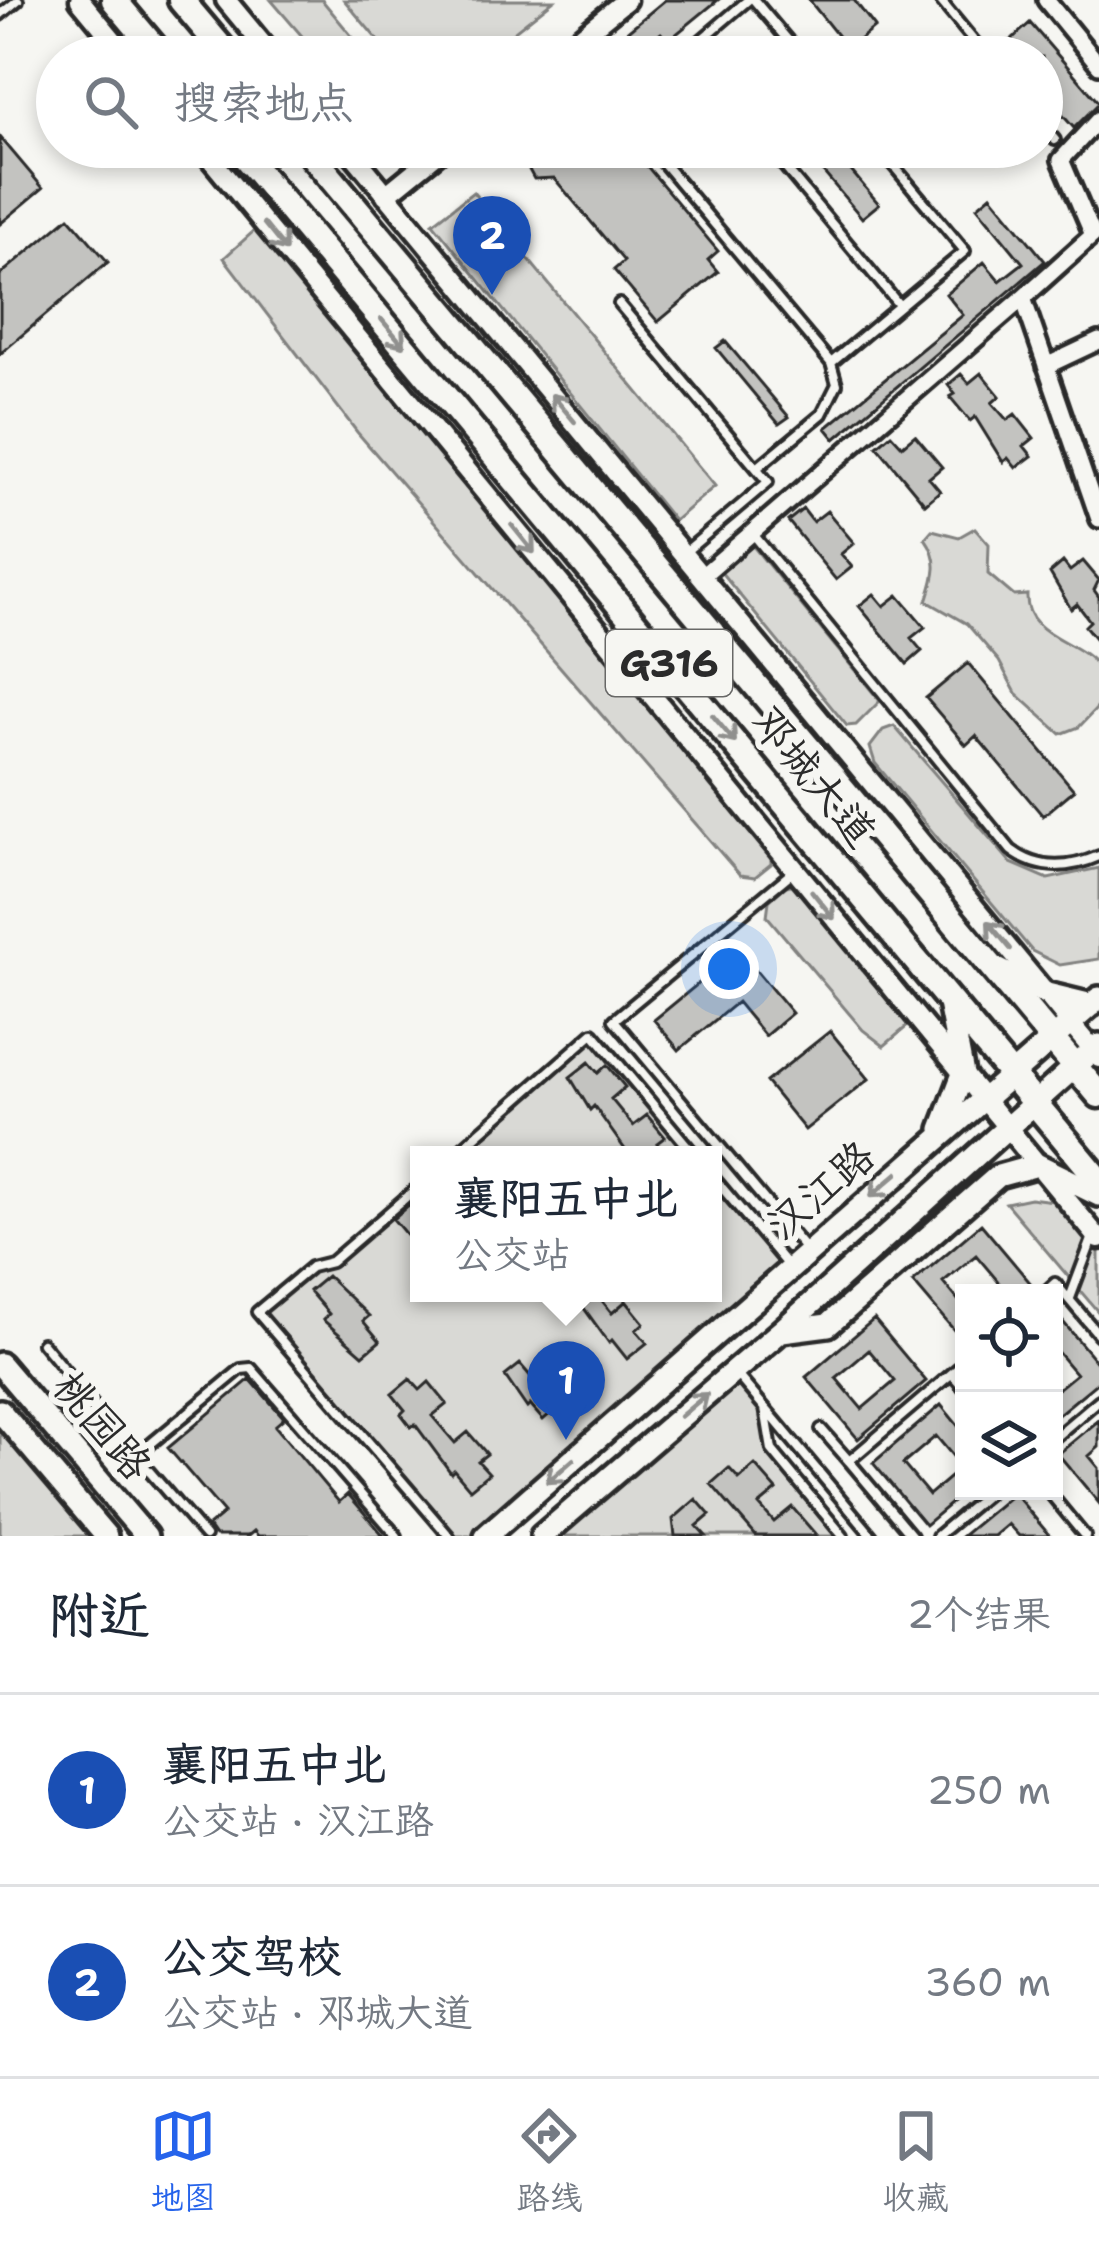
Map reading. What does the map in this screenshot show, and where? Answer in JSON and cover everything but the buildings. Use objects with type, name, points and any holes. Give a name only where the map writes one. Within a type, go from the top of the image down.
[{"type":"highway","points":[[114,0],[144,36]]},
{"type":"highway","points":[[182,0],[212,36]]},
{"type":"highway","name":"邓城大道","points":[[255,168],[1099,1180]]},
{"type":"highway","name":"邓城大道","points":[[323,168],[992,966],[1092,1055],[1099,1095]]},
{"type":"main road","points":[[992,966],[1048,994],[1095,1001]]},
{"type":"main road","points":[[940,1136],[963,1074],[948,997]]},
{"type":"main road","name":"汉江路","points":[[486,1536],[1095,1001]]},
{"type":"main road","name":"汉江路","points":[[542,1536],[1092,1055]]},
{"type":"main road","points":[[781,1331],[828,1325],[998,1176],[1038,1165],[1099,1195]]},
{"type":"main road","name":"桃园路","points":[[0,1364],[146,1536]]},
{"type":"main road","name":"桃园路","points":[[0,1411],[106,1536]]},
{"type":"street","points":[[80,0],[110,36]]},
{"type":"street","points":[[226,0],[256,36]]},
{"type":"street","points":[[586,36],[626,0]]},
{"type":"street","points":[[1046,0],[1099,64]]},
{"type":"street","points":[[1063,158],[1099,119]]},
{"type":"street","points":[[702,576],[1093,236],[1063,165]]},
{"type":"street","points":[[218,168],[1096,1236]]},
{"type":"street","points":[[364,168],[1048,994],[1062,1032]]},
{"type":"street","points":[[386,195],[420,168]]},
{"type":"street","points":[[1023,298],[1092,480],[1099,519]]},
{"type":"street","points":[[1046,365],[1099,341]]},
{"type":"street","points":[[661,572],[683,554]]},
{"type":"lane","points":[[0,15],[18,0]]},
{"type":"lane","points":[[710,36],[751,0],[783,36]]},
{"type":"lane","points":[[940,0],[970,36]]},
{"type":"lane","points":[[668,168],[831,363],[837,384],[822,414],[757,468]]},
{"type":"lane","points":[[785,168],[899,305]]},
{"type":"lane","points":[[831,363],[964,250],[896,168]]},
{"type":"lane","points":[[620,304],[768,482],[683,554]]},
{"type":"lane","points":[[752,532],[1011,850],[1025,861],[1054,868],[1099,856]]},
{"type":"lane","points":[[719,1146],[614,1020],[795,870]]},
{"type":"lane","points":[[464,1146],[593,1033],[687,1146]]},
{"type":"lane","points":[[722,1149],[808,1252]]},
{"type":"lane","points":[[722,1188],[790,1269]]},
{"type":"lane","points":[[410,1194],[331,1262],[311,1268],[257,1312],[449,1536]]},
{"type":"lane","points":[[1070,1300],[1096,1236]]},
{"type":"lane","points":[[1063,1292],[1099,1335]]},
{"type":"lane","points":[[42,1343],[205,1536]]},
{"type":"lane","points":[[136,1456],[242,1369],[251,1368],[397,1536]]},
{"type":"lane","points":[[734,1371],[872,1536]]},
{"type":"lane","points":[[849,1461],[955,1371]]},
{"type":"lane","points":[[952,1374],[955,1378]]},
{"type":"lane","points":[[1063,1430],[1099,1400]]},
{"type":"lane","points":[[765,1408],[772,1450],[843,1536]]},
{"type":"lane","points":[[821,1429],[912,1536]]},
{"type":"lane","points":[[937,1536],[980,1500]]},
{"type":"lane","points":[[1055,1500],[1084,1536]]},
{"type":"shaded area","points":[[271,0],[322,0],[352,36],[302,36]]},
{"type":"shaded area","points":[[344,0],[554,0],[509,36],[374,36]]},
{"type":"shaded area","points":[[473,192],[715,486],[674,521],[433,223]]},
{"type":"shaded area","points":[[263,223],[771,840],[771,864],[755,877],[740,875],[357,432],[224,258]]},
{"type":"shaded area","points":[[975,528],[989,544],[988,574],[1014,596],[1027,595],[1035,620],[1099,668],[1099,706],[1079,727],[1061,734],[1016,693],[999,661],[967,624],[927,601],[935,561],[925,538],[932,530],[959,537]]},
{"type":"shaded area","points":[[745,544],[752,545],[880,701],[856,725],[847,726],[720,571]]},
{"type":"shaded area","points":[[894,726],[1011,863],[1048,879],[1099,868],[1099,959],[1060,965],[1032,951],[875,763],[870,747],[883,730]]},
{"type":"shaded area","points":[[805,882],[910,1024],[884,1046],[863,1030],[767,916],[769,901],[786,886]]},
{"type":"shaded area","points":[[593,1033],[687,1146],[464,1146]]},
{"type":"shaded area","points":[[722,1188],[790,1269],[486,1536],[449,1536],[257,1312],[311,1267],[331,1262],[410,1194],[410,1302],[722,1302]]},
{"type":"shaded area","points":[[1030,1198],[1069,1203],[1099,1239],[1099,1313],[1006,1203]]},
{"type":"shaded area","points":[[734,1371],[765,1408],[772,1450],[845,1536],[542,1536]]},
{"type":"shaded area","points":[[0,1411],[106,1536],[0,1536]]},
{"type":"place","name":"公交驾校","points":[[492,295]]},
{"type":"place","name":"襄阳五中北","points":[[566,1440]]}]
